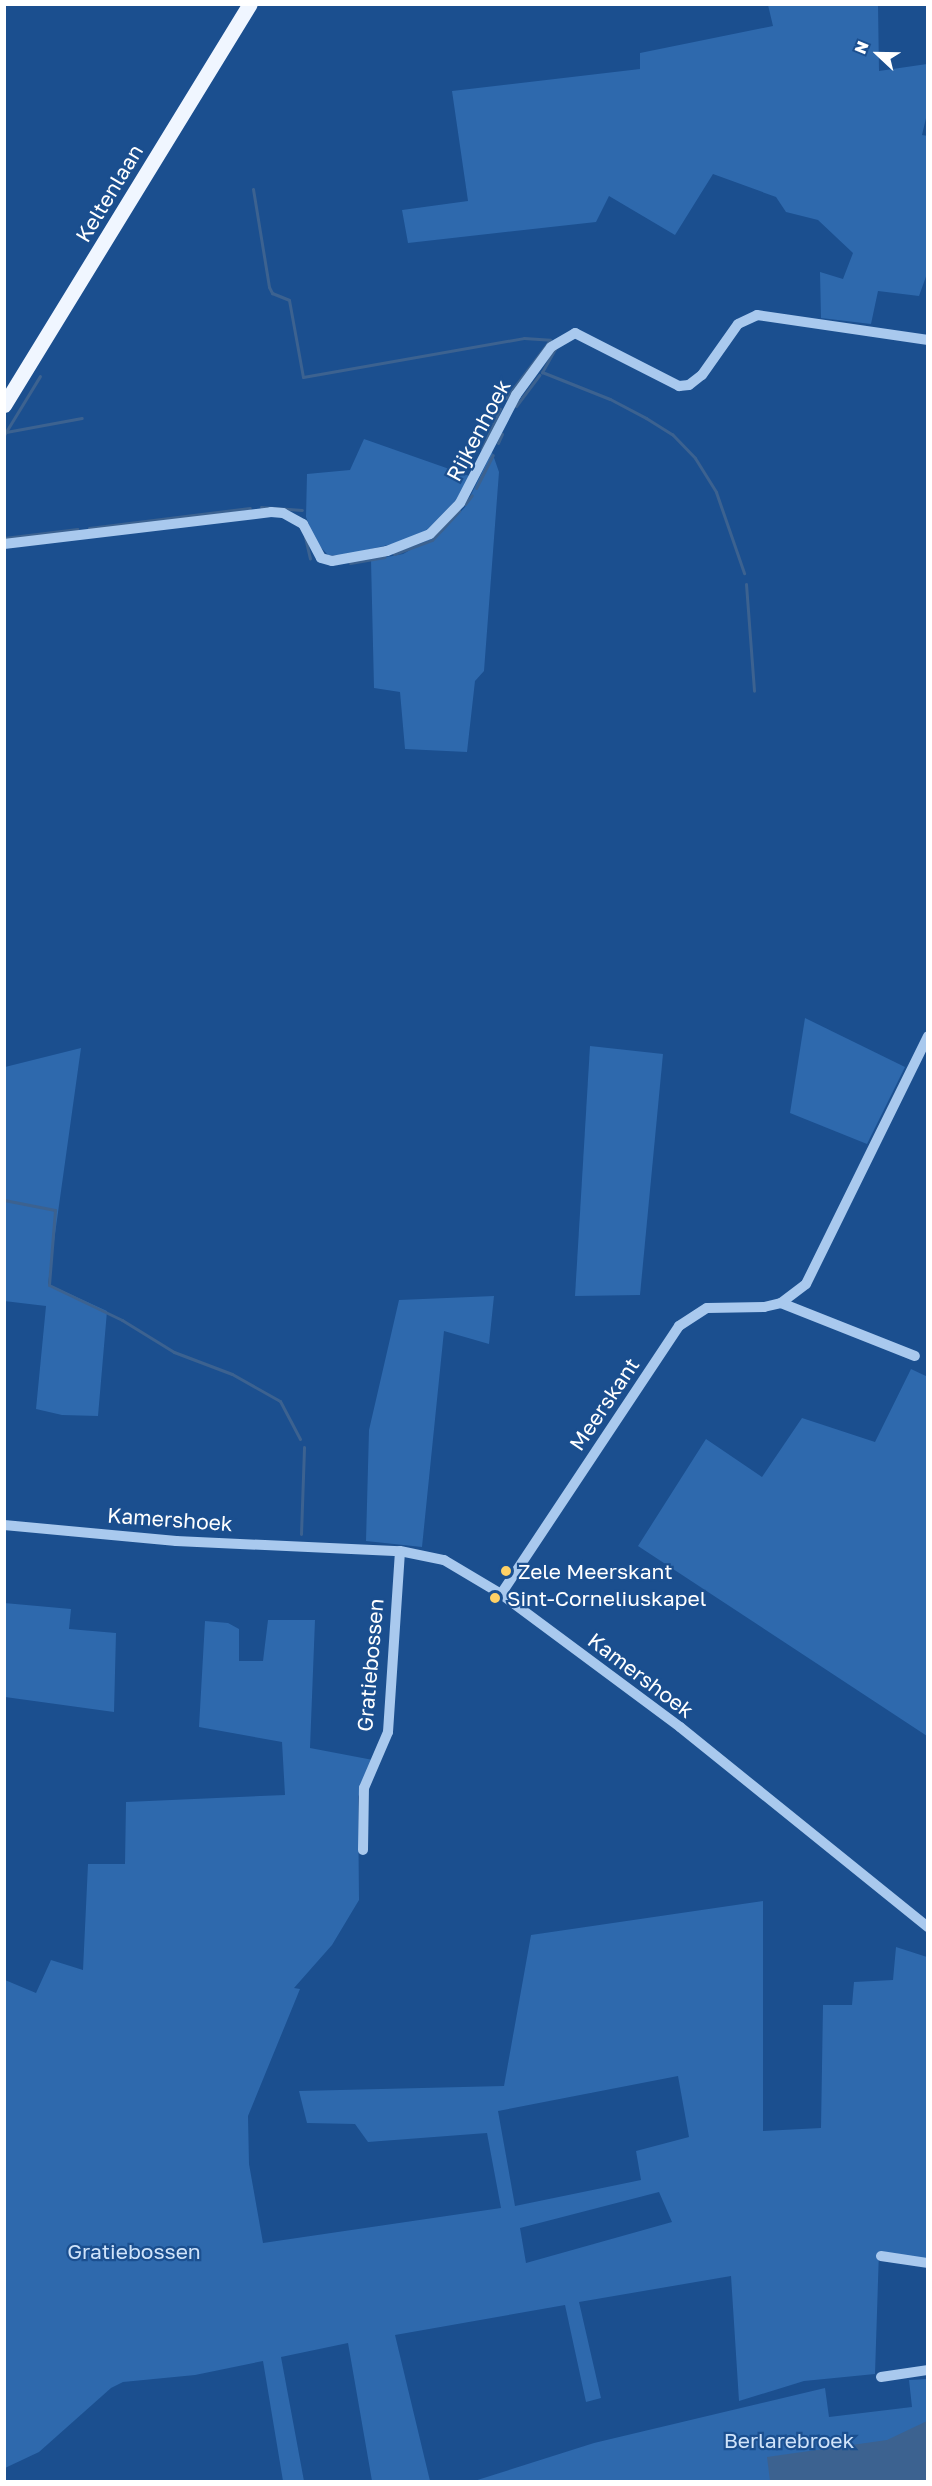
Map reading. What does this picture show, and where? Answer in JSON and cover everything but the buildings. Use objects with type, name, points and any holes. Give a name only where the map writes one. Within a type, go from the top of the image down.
[{"type":"main road","name":"Keltenlaan","points":[[4,405],[250,4]]},
{"type":"street","name":"Rijkenhoek","points":[[4,544],[271,512],[283,513],[303,524],[321,558],[332,561],[387,552],[430,534],[460,503],[516,395],[551,347],[574,333],[679,386],[689,385],[702,375],[738,324],[757,315],[927,340]]},
{"type":"street","name":"Meerskant","points":[[501,1594],[679,1326],[707,1308],[764,1307],[781,1303],[806,1284],[927,1036]]},
{"type":"street","name":"Meerskant","points":[[781,1303],[915,1356]]},
{"type":"street","name":"Kamershoek","points":[[4,1525],[176,1541],[400,1551],[444,1560],[501,1594],[680,1727],[927,1927]]},
{"type":"street","name":"Gratiebossen","points":[[363,1850],[364,1788],[388,1732],[400,1551]]},
{"type":"street","points":[[880,2256],[927,2263]]},
{"type":"street","points":[[881,2378],[927,2370]]},
{"type":"green space","points":[[768,5],[878,5],[879,71],[927,64],[927,114],[922,135],[928,136],[928,271],[919,296],[878,291],[871,324],[821,318],[820,272],[843,279],[853,253],[818,220],[786,212],[776,197],[713,174],[675,235],[609,196],[596,222],[408,243],[402,210],[468,201],[452,91],[640,69],[640,53],[773,26]]},
{"type":"green space","points":[[364,439],[472,477],[462,494],[427,530],[405,541],[345,555],[328,555],[315,541],[306,517],[307,474],[350,470]]},
{"type":"green space","points":[[492,452],[499,472],[484,671],[475,681],[467,752],[405,749],[400,692],[374,688],[371,560],[403,554],[442,532],[465,507]]},
{"type":"green space","points":[[805,1018],[905,1067],[867,1144],[790,1113]]},
{"type":"green space","points":[[590,1046],[663,1054],[640,1295],[575,1296]]},
{"type":"green space","points":[[81,1048],[48,1284],[107,1311],[98,1416],[62,1415],[36,1409],[46,1306],[4,1301],[5,1067]]},
{"type":"green space","points":[[494,1296],[489,1344],[444,1331],[422,1547],[366,1541],[369,1430],[399,1300]]},
{"type":"green space","points":[[911,1369],[928,1377],[927,1736],[638,1546],[706,1439],[762,1477],[802,1418],[875,1442]]},
{"type":"green space","points":[[4,1603],[71,1609],[69,1629],[116,1633],[114,1712],[5,1697]]},
{"type":"green space","points":[[268,1620],[315,1620],[310,1748],[373,1760],[358,1797],[359,1900],[332,1945],[294,1988],[300,1989],[248,2116],[249,2164],[263,2243],[501,2208],[487,2133],[368,2142],[355,2124],[307,2123],[299,2091],[504,2086],[531,1935],[763,1901],[763,2131],[821,2128],[823,2005],[852,2005],[854,1982],[893,1980],[896,1947],[927,1957],[927,2259],[879,2251],[875,2374],[804,2381],[739,2401],[731,2276],[579,2302],[601,2398],[586,2402],[565,2305],[395,2335],[430,2481],[372,2481],[348,2343],[281,2357],[304,2481],[283,2481],[263,2361],[195,2375],[123,2382],[111,2388],[39,2452],[5,2468],[5,1980],[36,1993],[51,1960],[83,1970],[88,1864],[125,1864],[126,1802],[285,1795],[282,1742],[199,1727],[205,1621],[228,1623],[239,1629],[239,1661],[263,1661]],"holes":[[[678,2076],[689,2137],[636,2151],[641,2180],[515,2206],[498,2111]],[[659,2192],[672,2222],[526,2263],[520,2228]]]},
{"type":"green space","name":"Berlarebroek","points":[[927,2379],[927,2481],[471,2482],[594,2443],[825,2388],[829,2417],[912,2407],[909,2380]]},
{"type":"shaded area","points":[[927,2421],[927,2481],[770,2481],[767,2457],[887,2440]]},
{"type":"waterway","points":[[253,189],[269,287],[272,293],[289,300],[303,377],[524,338],[550,340]]},
{"type":"waterway","points":[[506,398],[550,340]]},
{"type":"waterway","points":[[556,347],[542,372],[610,399],[646,418],[672,434],[695,458],[716,492],[744,573]]},
{"type":"waterway","points":[[516,406],[539,375]]},
{"type":"waterway","points":[[4,435],[40,376]]},
{"type":"waterway","points":[[482,449],[500,409]]},
{"type":"waterway","points":[[6,432],[82,418]]},
{"type":"waterway","points":[[498,443],[502,434]]},
{"type":"waterway","points":[[476,488],[493,455]]},
{"type":"waterway","points":[[465,504],[472,495]]},
{"type":"waterway","points":[[261,507],[302,510]]},
{"type":"waterway","points":[[89,528],[250,508]]},
{"type":"waterway","points":[[394,554],[432,540],[459,511]]},
{"type":"waterway","points":[[4,538],[77,529]]},
{"type":"waterway","points":[[305,537],[310,558]]},
{"type":"waterway","points":[[350,563],[384,557]]},
{"type":"waterway","points":[[746,584],[754,691]]},
{"type":"waterway","points":[[4,1200],[55,1210],[49,1285],[122,1320],[174,1352],[232,1374],[280,1401],[300,1439]]},
{"type":"waterway","points":[[301,1534],[304,1447]]},
{"type":"place","name":"Zele Meerskant","points":[[506,1571]]},
{"type":"place","name":"Sint-Corneliuskapel","points":[[495,1598]]}]
